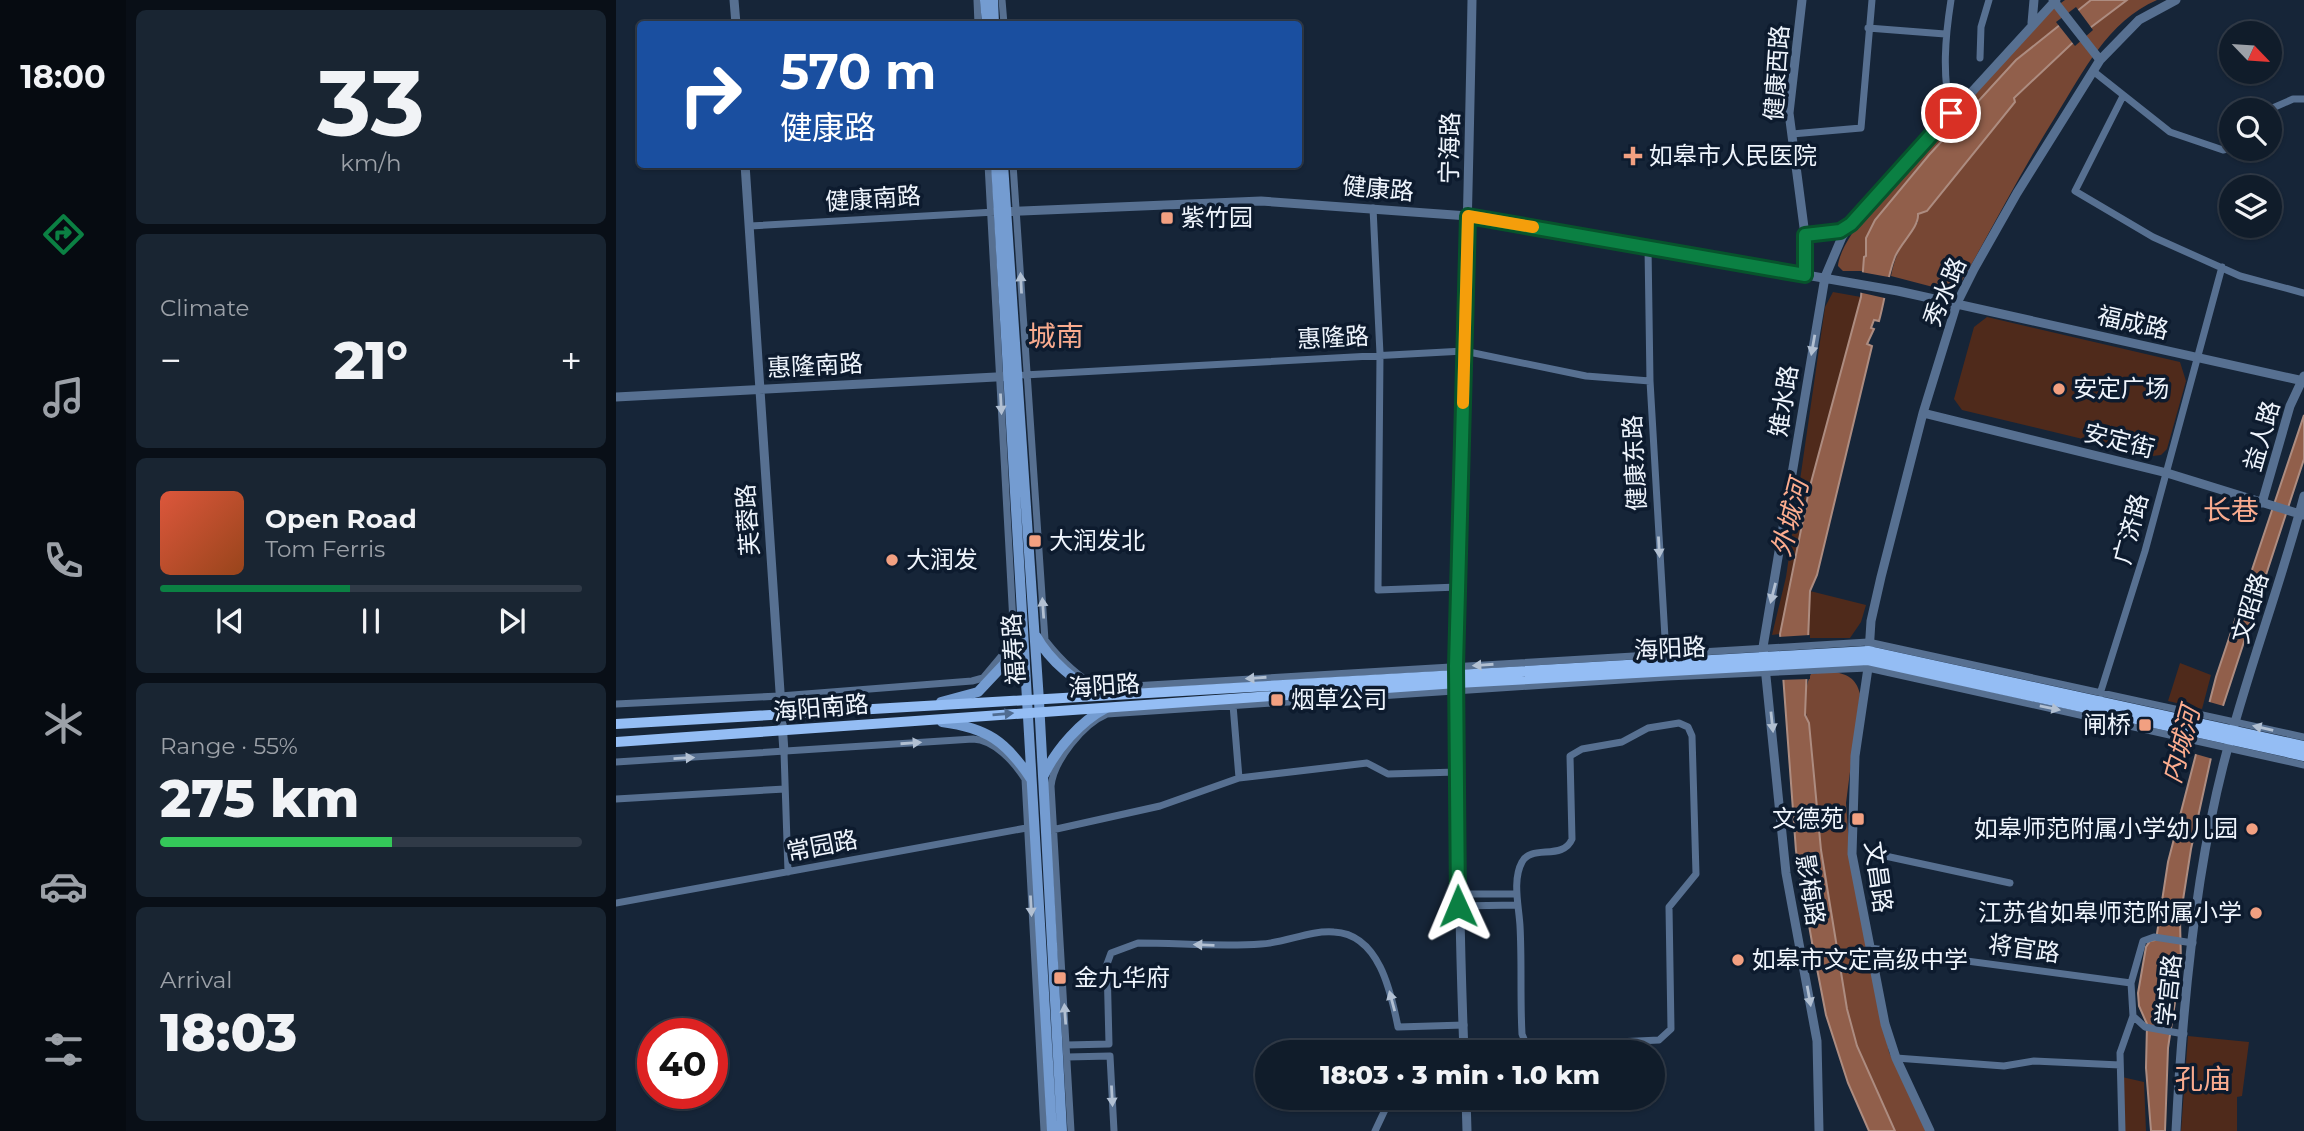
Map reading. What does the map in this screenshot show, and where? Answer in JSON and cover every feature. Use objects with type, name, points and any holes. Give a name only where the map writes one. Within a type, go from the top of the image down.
[{"type":"main road","points":[[985,0],[987,21]]},
{"type":"main road","points":[[993,0],[994,21]]},
{"type":"main road","name":"福寿路","points":[[997,168],[1003,212]]},
{"type":"main road","name":"福寿路","points":[[1003,168],[1003,212],[1025,625],[1062,1131]]},
{"type":"main road","name":"福寿路","points":[[1013,376],[1034,633],[1033,707]]},
{"type":"main road","points":[[925,707],[978,692],[1010,659],[1019,644],[1025,625]]},
{"type":"main road","points":[[929,720],[974,726],[1018,760],[1037,779],[1090,716],[1106,702],[1043,649],[1034,633]]},
{"type":"main road","name":"海阳路","points":[[1033,707],[1666,665],[1868,655],[2219,732],[2304,756]]},
{"type":"main road","name":"海阳南路","points":[[616,724],[925,707],[1033,707]]},
{"type":"main road","name":"海阳南路","points":[[616,742],[782,733],[929,720],[1033,707]]},
{"type":"main road","name":"海阳路","points":[[2231,735],[2304,746]]},
{"type":"main road","name":"福寿路","points":[[1040,829],[1052,1131]]},
{"type":"street","points":[[734,0],[736,21]]},
{"type":"street","points":[[976,0],[978,21]]},
{"type":"street","points":[[1002,0],[1004,21]]},
{"type":"street","name":"宁海路","points":[[1464,1040],[1458,906],[1457,679],[1472,0]]},
{"type":"street","name":"健康西路","points":[[1802,0],[1790,97],[1805,235],[1805,275]]},
{"type":"street","points":[[1792,134],[1861,128],[1872,0]]},
{"type":"street","points":[[1951,0],[1945,34],[1946,91],[1951,113]]},
{"type":"street","points":[[1980,58],[1982,27],[1989,0]]},
{"type":"street","points":[[2032,23],[2034,0]]},
{"type":"street","name":"秀水路","points":[[1868,655],[1881,577],[1923,413],[1957,303],[2011,203],[2100,60],[2138,20],[2176,0]]},
{"type":"street","points":[[1805,235],[1840,231],[1851,224],[2032,23],[2056,3],[2100,60]]},
{"type":"street","points":[[1868,29],[1945,34]]},
{"type":"street","points":[[2093,71],[2171,132],[2219,149]]},
{"type":"street","points":[[2123,96],[2075,191],[2153,237],[2240,276],[2304,293]]},
{"type":"street","points":[[2282,104],[2293,99],[2304,99]]},
{"type":"street","name":"芙蓉路","points":[[745,168],[784,752],[788,872]]},
{"type":"street","points":[[616,704],[780,696],[972,681],[983,678],[1014,642],[1013,376],[1003,212],[989,168]]},
{"type":"street","points":[[1003,212],[1012,168]]},
{"type":"street","name":"健康路","points":[[1003,212],[1261,201],[1468,216],[1843,280],[1957,303]]},
{"type":"street","points":[[1373,208],[1380,354],[1378,590],[1458,587]]},
{"type":"street","name":"健康南路","points":[[750,226],[1003,212]]},
{"type":"street","name":"雉水路","points":[[1767,659],[1825,278],[1842,237],[1851,224]]},
{"type":"street","name":"健康东路","points":[[1648,247],[1650,381],[1666,665]]},
{"type":"street","name":"广济路","points":[[2095,704],[2127,616],[2200,358],[2222,267]]},
{"type":"street","name":"福成路","points":[[1957,303],[2200,358],[2302,378]]},
{"type":"street","name":"惠隆路","points":[[1013,376],[1464,351],[1586,376],[1650,381]]},
{"type":"street","points":[[1013,376],[1045,639],[1055,654],[1087,682],[1099,688],[1457,679],[1868,655],[2231,735],[2304,765]]},
{"type":"street","name":"惠隆南路","points":[[616,397],[1013,376]]},
{"type":"street","name":"益人路","points":[[2263,503],[2302,378]]},
{"type":"street","name":"安定街","points":[[1923,413],[2166,473],[2299,514]]},
{"type":"street","name":"文昭路","points":[[2231,735],[2304,496]]},
{"type":"street","name":"文昌路","points":[[1868,655],[1854,756],[1852,853],[1885,1024],[1896,1058],[1930,1131]]},
{"type":"street","name":"影梅路","points":[[1767,659],[1786,873],[1816,1041],[1819,1131]]},
{"type":"street","points":[[1044,1131],[1040,829],[1052,774],[1094,720],[1107,714],[1233,705],[1457,679]]},
{"type":"street","points":[[1233,705],[1239,778]]},
{"type":"street","points":[[1679,723],[1688,727],[1692,736],[1696,874],[1669,907],[1673,1017],[1668,1034],[1660,1040],[1532,1046],[1526,1044],[1522,1034],[1517,894],[1520,865],[1524,858],[1561,851],[1569,846],[1572,839],[1570,756],[1574,751],[1622,742],[1642,730],[1662,725],[1679,723]]},
{"type":"street","points":[[2231,735],[2304,737]]},
{"type":"street","name":"学宫路","points":[[2176,1131],[2193,943],[2206,850],[2231,735]]},
{"type":"street","points":[[616,762],[985,739],[1016,765],[1025,779],[1040,829],[1067,1045],[1071,1131]]},
{"type":"street","name":"常园路","points":[[616,903],[1160,806],[1239,778],[1367,763],[1388,774],[1457,772]]},
{"type":"street","points":[[616,799],[785,789]]},
{"type":"street","points":[[1876,854],[2010,883]]},
{"type":"street","points":[[1458,894],[1517,894]]},
{"type":"street","points":[[1458,906],[1517,905]]},
{"type":"street","points":[[1114,1131],[1107,964],[1111,953],[1138,943],[1244,946],[1332,932],[1347,934],[1360,943],[1385,976],[1398,1027],[1399,1040]]},
{"type":"street","points":[[2122,1131],[2120,1053],[2133,1016],[2132,983],[2143,941],[2154,937],[2193,943]]},
{"type":"street","name":"将官路","points":[[1870,948],[2132,983]]},
{"type":"street","points":[[2133,1016],[2145,1027],[2184,1034]]},
{"type":"street","points":[[1398,1027],[1464,1025]]},
{"type":"street","points":[[1067,1045],[1109,1044]]},
{"type":"street","points":[[1068,1056],[1110,1056]]},
{"type":"street","points":[[1896,1058],[2004,1066],[2034,1062],[2120,1065]]},
{"type":"street","points":[[1375,1131],[1385,1110]]},
{"type":"street","points":[[1466,1110],[1467,1131]]},
{"type":"shaded area","points":[[2065,0],[2091,0],[2016,60],[1875,220],[1866,238],[1864,271],[1843,271],[1838,266],[1846,244],[1866,213],[1895,177],[2047,13]]},
{"type":"shaded area","points":[[2091,0],[2127,0],[2082,34],[2014,98],[2015,102],[1927,211],[1918,214],[1916,225],[1895,257],[1879,321],[1874,320],[1871,328],[1874,329],[1867,344],[1872,346],[1817,575],[1810,591],[1805,715],[1809,723],[1821,850],[1847,1009],[1857,1046],[1895,1131],[1869,1131],[1848,1083],[1826,1015],[1813,948],[1796,851],[1780,634],[1809,490],[1861,297],[1866,238],[1875,220],[1929,155],[2016,60]]},
{"type":"shaded area","points":[[2127,0],[2157,0],[2124,21],[2098,49],[2032,155],[1962,281],[1933,287],[1891,276],[1901,247],[1918,222],[1917,214],[1927,210],[2015,102],[2013,98],[2082,34]]},
{"type":"shaded area","points":[[1833,292],[1861,297],[1809,490],[1780,634],[1772,635],[1786,577],[1825,307]]},
{"type":"shaded area","name":"安定广场","points":[[1987,317],[2180,362],[2186,381],[2167,449],[2161,455],[2153,456],[1962,410],[1954,399],[1974,327]]},
{"type":"shaded area","points":[[2304,415],[2304,459],[2221,712],[2191,849],[2180,919],[2181,963],[2168,1048],[2165,1131],[2151,1131],[2146,1068],[2147,1024],[2139,1006],[2138,993],[2146,947],[2150,941],[2156,940],[2168,862],[2216,677]]},
{"type":"shaded area","points":[[1810,591],[1866,605],[1861,622],[1850,638],[1806,638]]},
{"type":"shaded area","points":[[2180,663],[2211,675],[2202,709],[2168,701]]},
{"type":"shaded area","points":[[1830,671],[1850,677],[1860,694],[1846,803],[1850,860],[1889,1052],[1926,1131],[1895,1131],[1857,1046],[1847,1009],[1821,850],[1805,706],[1811,674]]},
{"type":"shaded area","points":[[2188,1036],[2249,1042],[2242,1096],[2237,1097],[2237,1131],[2181,1131]]},
{"type":"shaded area","points":[[2122,1077],[2144,1082],[2146,1131],[2123,1131]]},
{"type":"pier","points":[[2076,7],[2093,30],[2075,46],[2056,22]]},
{"type":"pier","points":[[1861,272],[1894,278],[1889,299],[1858,292]]},
{"type":"pier","points":[[1810,635],[1810,679],[1778,680],[1777,637]]},
{"type":"pier","name":"闸桥","points":[[2206,701],[2227,707],[2213,759],[2192,753]]},
{"type":"slow traffic","points":[[1463,403],[1468,216],[1533,227]]},
{"type":"place","name":"如皋市人民医院","points":[[1633,156]]},
{"type":"place","name":"紫竹园","points":[[1167,218]]},
{"type":"place","name":"安定广场","points":[[2059,389]]},
{"type":"place","name":"大润发北","points":[[1035,541]]},
{"type":"place","name":"大润发","points":[[892,560]]},
{"type":"place","name":"烟草公司","points":[[1277,700]]},
{"type":"place","name":"闸桥","points":[[2145,725]]},
{"type":"place","name":"文德苑","points":[[1858,819]]},
{"type":"place","name":"如皋师范附属小学幼儿园","points":[[2252,829]]},
{"type":"place","name":"江苏省如皋师范附属小学","points":[[2256,913]]},
{"type":"place","name":"如皋市文定高级中学","points":[[1738,960]]},
{"type":"place","name":"金九华府","points":[[1060,978]]},
{"type":"district","name":"城南","points":[[1056,336]]},
{"type":"district","name":"长巷","points":[[2231,510]]},
{"type":"district","name":"孔庙","points":[[2203,1079]]},
{"type":"route","points":[[1458,906],[1456,666],[1468,216],[1805,275],[1805,235],[1840,231],[1851,224],[1951,113]]},
{"type":"water label","name":"外城河","points":[[1790,518]]},
{"type":"water label","name":"内城河","points":[[2181,745]]}]
